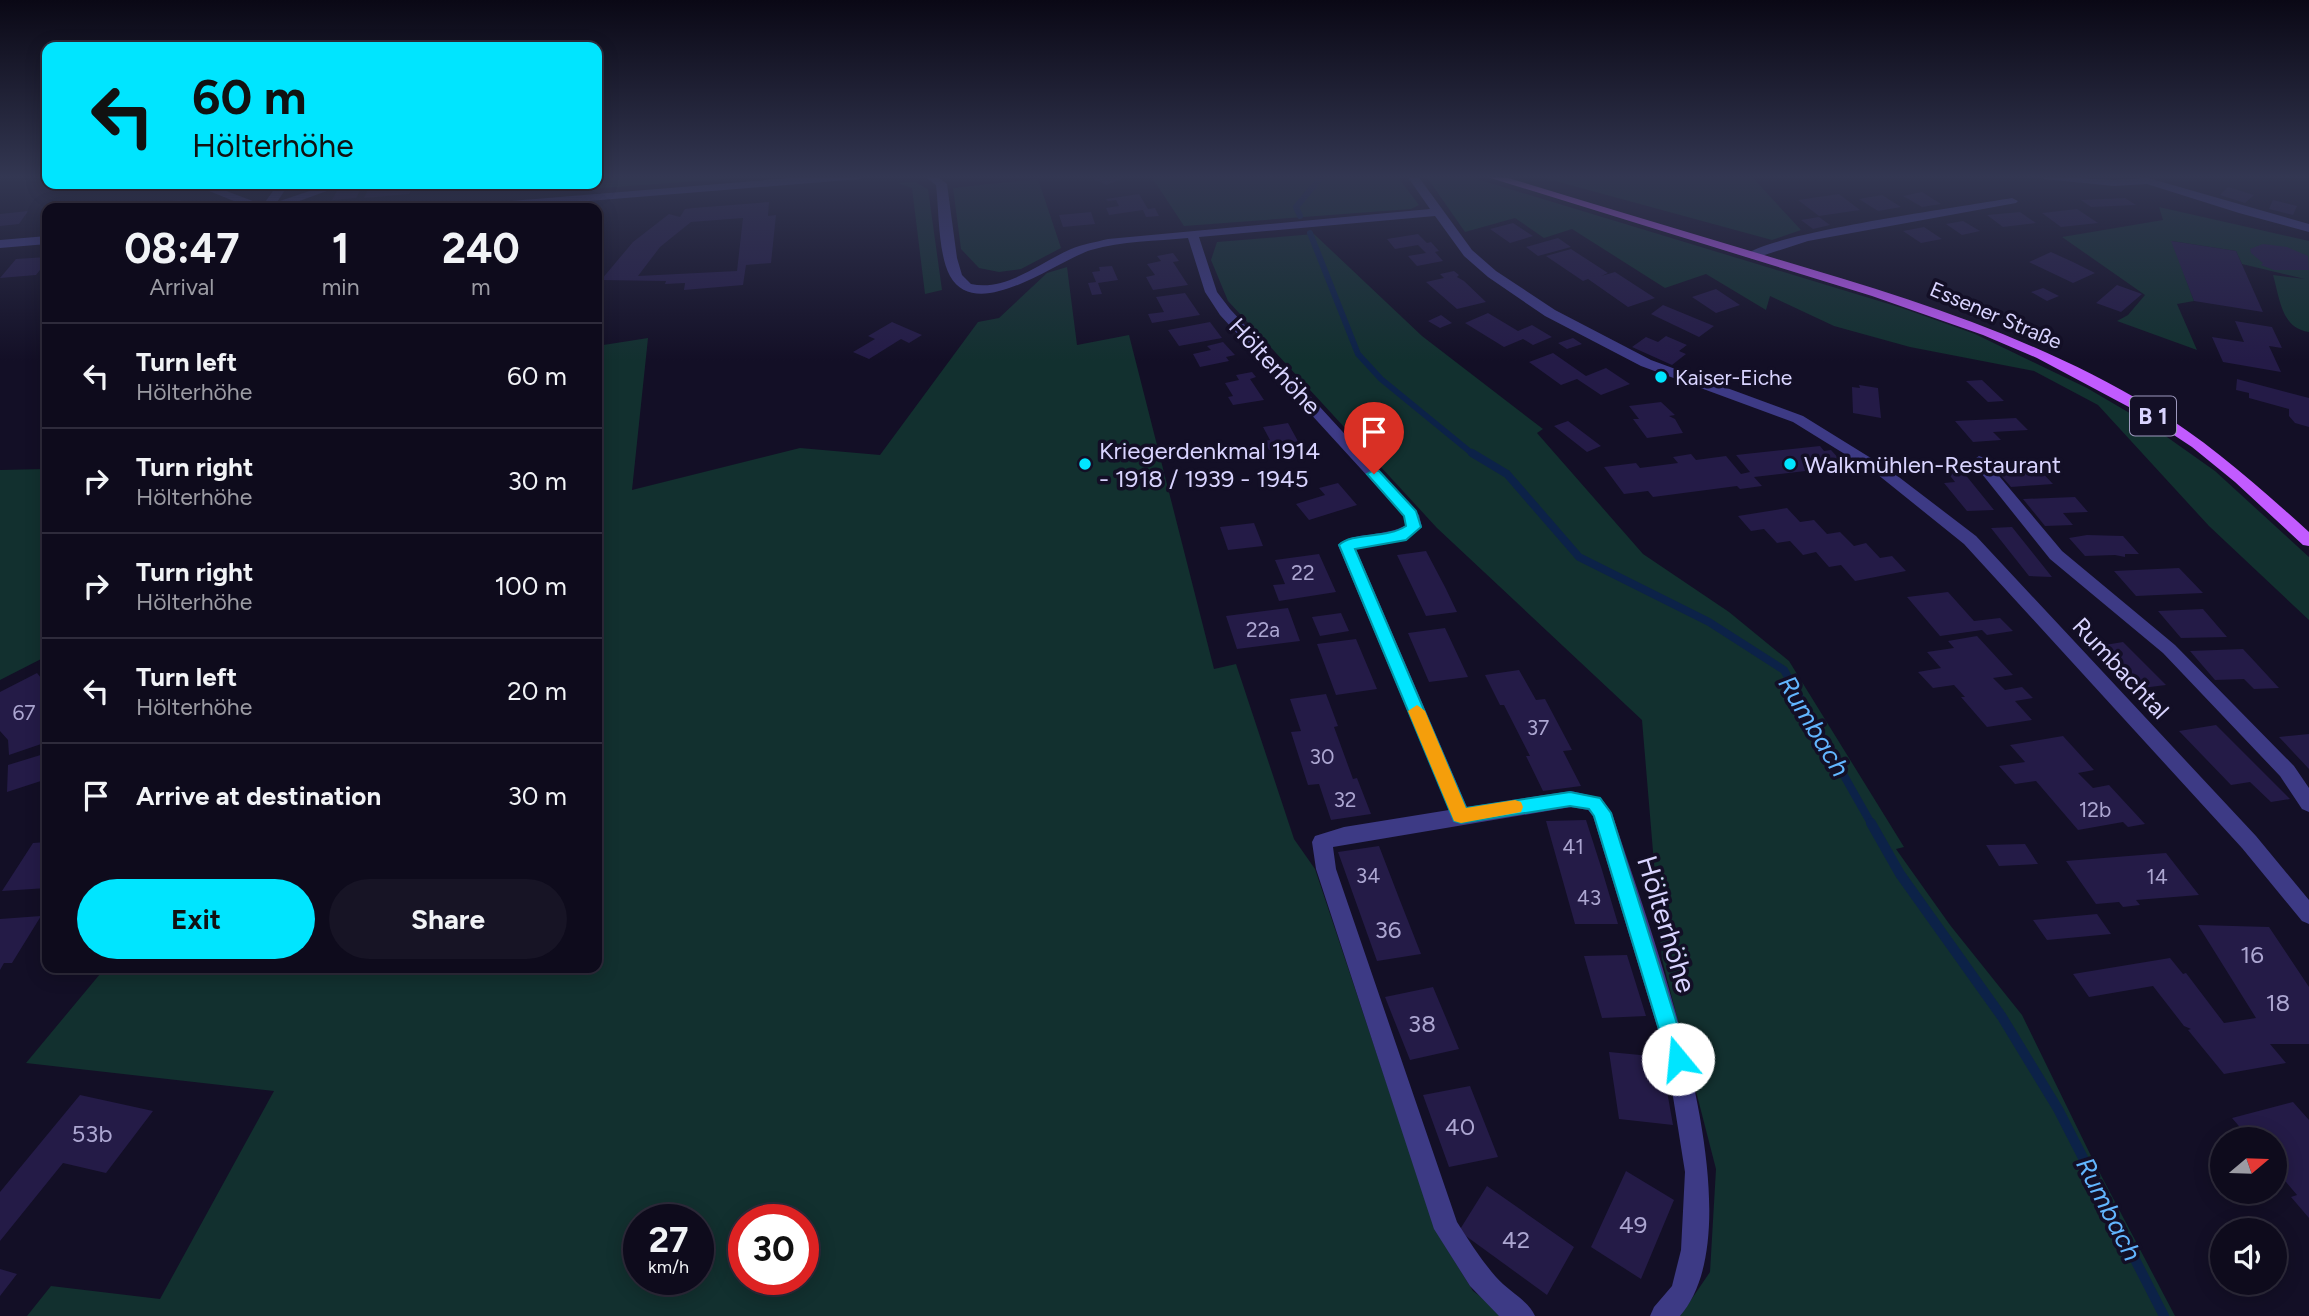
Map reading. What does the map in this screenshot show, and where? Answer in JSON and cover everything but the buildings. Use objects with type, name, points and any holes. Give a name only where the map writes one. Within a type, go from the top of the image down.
[{"type":"main road","name":"Essener Straße","points":[[1691,237],[1917,304],[1993,333],[2052,360],[2108,389],[2197,444],[2262,497],[2309,541]]},
{"type":"street","points":[[949,237],[955,273],[967,286],[978,289],[999,288],[1061,258],[1101,244],[1155,237]]},
{"type":"street","name":"Hölterhöhe","points":[[1193,237],[1211,292],[1224,312],[1411,515],[1414,527],[1401,536],[1346,545],[1461,816]]},
{"type":"street","name":"Rumbachtal","points":[[1457,237],[1468,253],[1492,274],[1550,313],[1646,363],[1798,419],[1882,471],[1970,540],[2249,842],[2309,915]]},
{"type":"street","points":[[1752,256],[1765,249],[1811,237]]},
{"type":"street","points":[[0,244],[42,240]]},
{"type":"street","name":"Rumbachtal","points":[[1979,461],[2056,555],[2169,649],[2287,771],[2309,804]]},
{"type":"street","name":"Hölterhöhe","points":[[1522,1316],[1510,1310],[1473,1270],[1447,1228],[1326,869],[1322,842],[1378,829],[1570,799],[1594,803],[1602,813],[1678,1059],[1697,1172],[1695,1250],[1683,1293],[1663,1316]]},
{"type":"green space","points":[[918,237],[935,237],[942,290],[925,294]]},
{"type":"green space","points":[[959,237],[1057,237],[1061,248],[1021,269],[999,272],[979,268],[961,249]]},
{"type":"green space","points":[[1318,237],[1422,336],[1543,429],[1537,433],[1643,554],[1729,612],[1789,661],[1904,847],[1896,849],[1950,925],[2022,1015],[2093,1160],[2175,1316],[1680,1316],[1710,1272],[1716,1169],[1662,959],[1642,720],[1437,528],[1228,301],[1211,260],[1217,242]]},
{"type":"green space","points":[[1585,237],[1669,237],[1902,308],[1975,334],[2087,388],[2150,425],[2215,471],[2309,557],[2309,620],[2209,526],[2098,405],[2034,371],[1910,347],[1834,326],[1770,296],[1766,310],[1706,274],[1665,288]]},
{"type":"green space","points":[[2063,237],[2293,237],[2309,241],[2309,332],[2293,325],[2287,319],[2273,275],[2305,279],[2242,264],[2236,251],[2172,241],[2194,301],[2177,304],[2197,350],[2117,321],[2128,315],[2145,295]]},
{"type":"green space","points":[[1067,267],[1077,345],[1129,335],[1214,669],[1236,664],[1294,839],[1315,869],[1436,1231],[1473,1291],[1507,1316],[27,1316],[51,1286],[160,1299],[274,1091],[26,1063],[101,973],[602,973],[602,345],[648,338],[632,490],[800,448],[880,455],[978,322],[999,318],[1047,273]]},
{"type":"green space","points":[[42,469],[42,659],[0,680],[0,470]]},
{"type":"waterway","name":"Rumbach","points":[[1312,237],[1358,354],[1381,379],[1474,455]]},
{"type":"waterway","name":"Rumbach","points":[[1472,453],[1507,474],[1579,557],[1709,622],[1784,670],[1872,825]]},
{"type":"waterway","name":"Rumbach","points":[[1871,823],[1900,874],[2002,1017],[2058,1109],[2164,1316]]},
{"type":"slow traffic","points":[[1417,711],[1461,816],[1515,807]]},
{"type":"place","name":"Kaiser-Eiche","points":[[1661,377]]},
{"type":"place","name":"Kriegerdenkmal 1914 - 1918 / 1939 - 1945","points":[[1085,464]]},
{"type":"place","name":"Walkmühlen-Restaurant","points":[[1790,464]]},
{"type":"route","points":[[1374,474],[1411,515],[1414,527],[1401,536],[1346,545],[1461,816],[1570,799],[1594,803],[1602,813],[1678,1059]]}]
